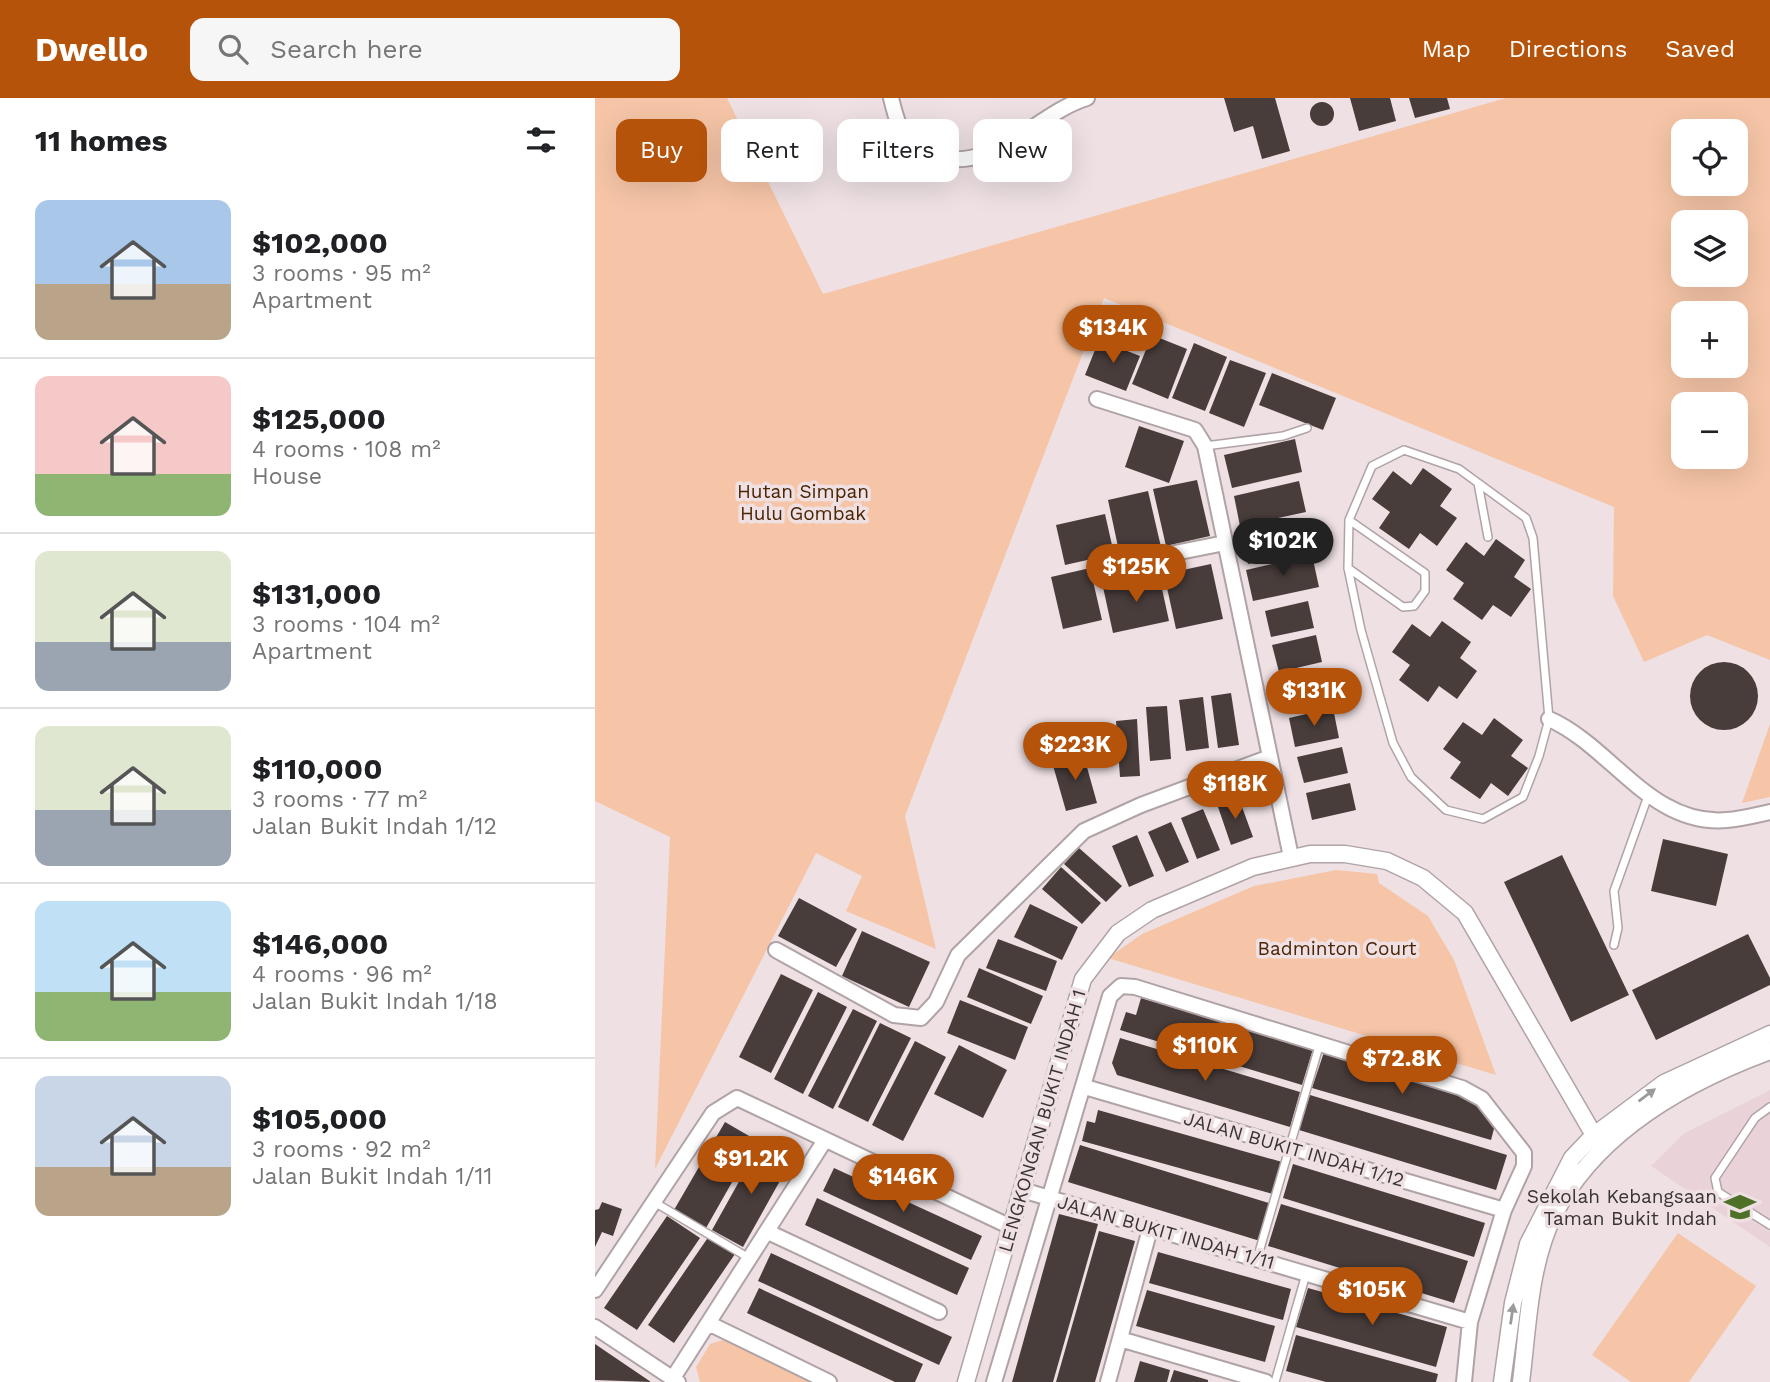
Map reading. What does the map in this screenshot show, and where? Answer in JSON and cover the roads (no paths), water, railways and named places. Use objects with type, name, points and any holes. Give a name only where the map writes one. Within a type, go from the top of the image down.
[{"type":"street","points":[[891,98],[899,133],[919,149],[942,158],[960,159],[982,156],[1087,98]]},
{"type":"street","points":[[1097,399],[1195,430],[1205,446],[1291,857]]},
{"type":"street","points":[[1104,567],[1225,543]]},
{"type":"street","points":[[1549,719],[1570,728],[1648,796],[1682,815],[1725,821],[1770,812]]},
{"type":"street","points":[[776,950],[894,1014],[921,1018],[936,1002],[958,955],[1084,831],[1141,805],[1270,757]]},
{"type":"street","name":"LENGKONGAN BUKIT INDAH 1","points":[[966,1382],[1083,979],[1118,933],[1152,910],[1253,867],[1291,857],[1345,854],[1387,861],[1423,878],[1465,913],[1597,1142]]},
{"type":"street","points":[[994,1382],[1085,1087],[1110,996],[1121,986],[1135,987],[1320,1042],[1462,1088],[1482,1099],[1514,1137],[1524,1153],[1524,1166],[1504,1210],[1470,1322],[1464,1382]]},
{"type":"street","points":[[1521,1382],[1534,1276],[1553,1216],[1597,1142],[1664,1083],[1770,1034]]},
{"type":"street","points":[[1503,1382],[1513,1304],[1528,1244],[1572,1158],[1667,1099],[1770,1051]]},
{"type":"street","name":"JALAN BUKIT INDAH 1/12","points":[[1085,1087],[1504,1210]]},
{"type":"street","points":[[595,1290],[713,1114],[737,1098],[1010,1227]]},
{"type":"street","points":[[595,1327],[675,1380],[708,1323],[825,1140]]},
{"type":"street","name":"JALAN BUKIT INDAH 1/11","points":[[1022,1190],[1470,1322]]},
{"type":"street","points":[[1108,1382],[1150,1228]]},
{"type":"street","points":[[768,1231],[939,1312]]},
{"type":"street","points":[[708,1323],[829,1382]]},
{"type":"street","points":[[1120,1339],[1222,1375],[1266,1382]]},
{"type":"lane","points":[[1205,446],[1283,436],[1307,428]]},
{"type":"lane","points":[[1404,450],[1459,469],[1478,483],[1526,517],[1534,538],[1549,719],[1523,797],[1483,818],[1446,810],[1411,776],[1393,743],[1361,630],[1348,568],[1349,520],[1372,466],[1404,450]]},
{"type":"lane","points":[[1478,483],[1488,537]]},
{"type":"lane","points":[[1348,568],[1402,607],[1414,606],[1425,591],[1425,573],[1349,520]]},
{"type":"lane","points":[[1614,945],[1618,928],[1614,891],[1648,796]]},
{"type":"lane","points":[[1257,1259],[1320,1042]]},
{"type":"lane","points":[[1770,1107],[1755,1118],[1715,1178],[1717,1192],[1770,1225]]},
{"type":"lane","points":[[654,1202],[749,1258]]},
{"type":"lane","points":[[1275,1382],[1306,1273]]},
{"type":"place","name":"Sekolah Kebangsaan Taman Bukit Indah","points":[[1740,1207]]},
{"type":"park label","name":"Hutan Simpan Hulu Gombak","points":[[803,502]]},
{"type":"park label","name":"Badminton Court","points":[[1337,948]]}]
